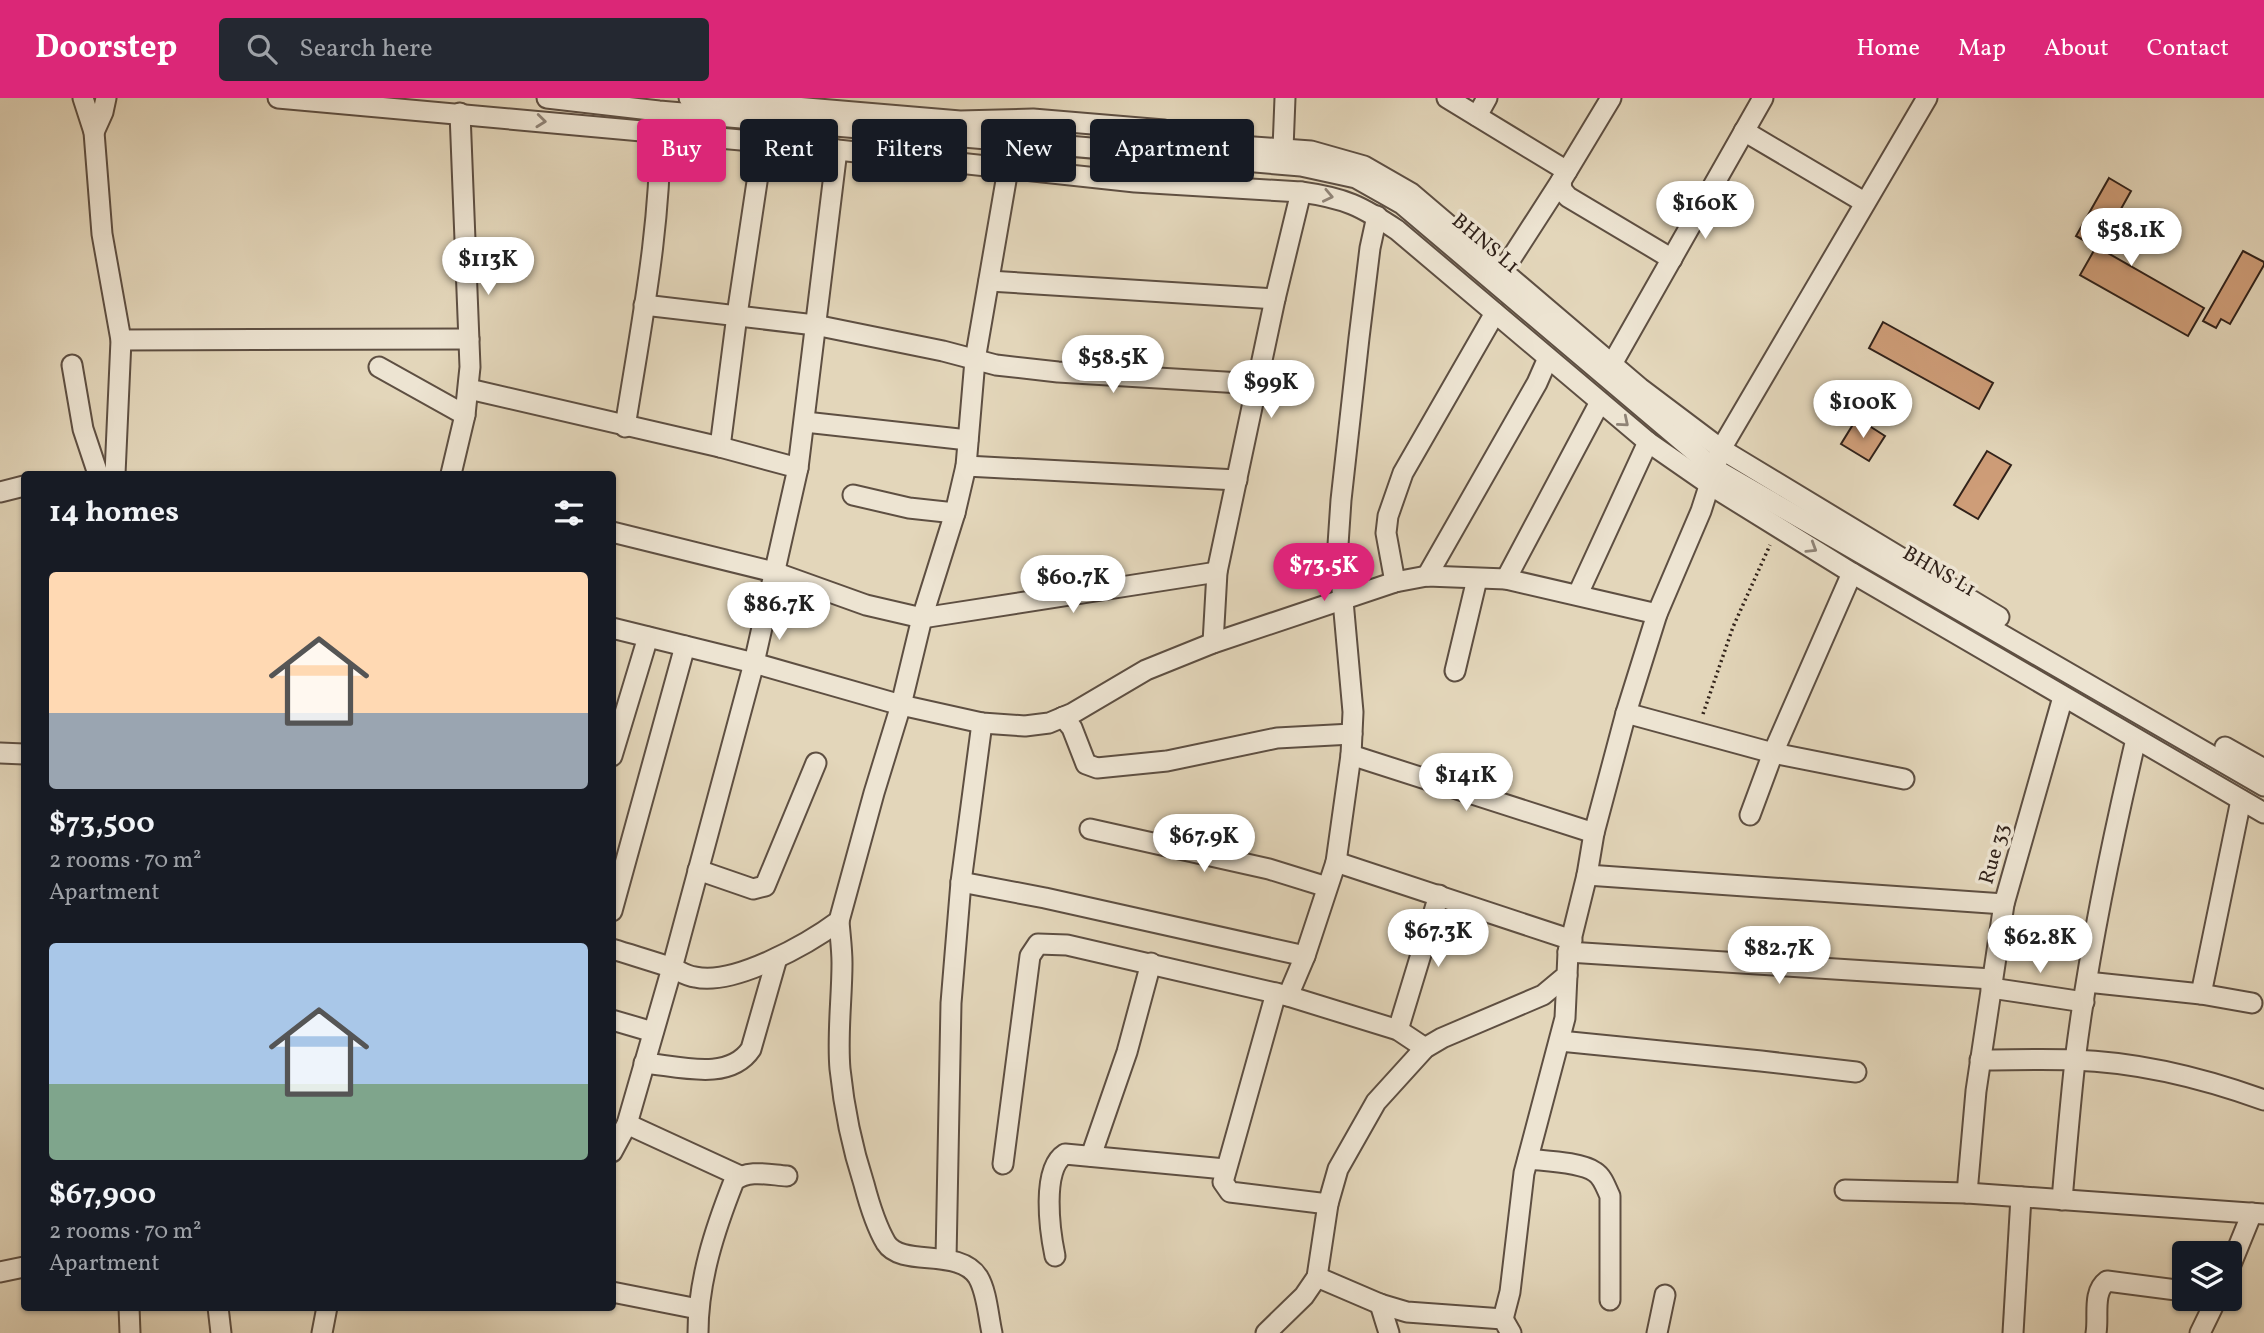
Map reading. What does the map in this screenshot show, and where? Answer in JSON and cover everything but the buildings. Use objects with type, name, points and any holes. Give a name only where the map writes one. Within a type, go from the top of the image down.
[{"type":"street","points":[[83,98],[94,131],[101,223],[121,340],[115,471]]},
{"type":"street","points":[[94,131],[106,98]]},
{"type":"street","points":[[278,98],[637,130]]},
{"type":"street","name":"BHNS L1","points":[[547,98],[659,104]]},
{"type":"street","name":"BHNS L1","points":[[614,98],[1301,166],[1356,178],[1402,204],[1716,466],[2264,786]]},
{"type":"street","points":[[689,98],[845,105],[960,121],[1033,119],[1164,130],[1226,145],[1338,157],[1364,166],[1411,193],[1612,364],[1778,527],[1852,573],[2264,813]]},
{"type":"street","points":[[1283,149],[1285,98]]},
{"type":"street","points":[[1447,98],[1564,176]]},
{"type":"street","points":[[1477,116],[1488,98]]},
{"type":"street","points":[[1503,271],[1611,98]]},
{"type":"street","points":[[1612,364],[1763,98]]},
{"type":"street","points":[[1317,1277],[1380,1304],[1407,1312],[1507,1326],[1528,1159],[1565,1018],[1570,946],[1594,833],[1626,713],[1657,614],[1716,466],[1864,202],[1927,98]]},
{"type":"street","points":[[452,471],[469,389],[460,113]]},
{"type":"street","points":[[1744,131],[1864,202]]},
{"type":"street","points":[[838,150],[981,166]]},
{"type":"street","points":[[1076,176],[1301,192],[1328,195],[1355,204],[1397,230],[1648,442],[1716,466]]},
{"type":"street","points":[[1564,176],[1562,190],[1568,197],[1672,259]]},
{"type":"street","points":[[625,427],[644,305],[657,182]]},
{"type":"street","points":[[720,447],[756,182]]},
{"type":"street","points":[[616,1145],[627,1124],[672,968],[754,663],[798,468],[833,182]]},
{"type":"street","points":[[992,1333],[982,1286],[970,1268],[946,1259],[900,1253],[891,1249],[867,1195],[855,1156],[840,1068],[842,960],[839,921],[966,466],[975,360],[1006,182]]},
{"type":"street","points":[[1213,643],[1217,572],[1275,299],[1301,192]]},
{"type":"street","points":[[1328,1204],[1230,1192],[1223,1182],[1282,994],[1305,956],[1336,862],[1351,755],[1353,712],[1338,545],[1370,248],[1377,216]]},
{"type":"street","points":[[989,281],[1275,299]]},
{"type":"street","points":[[644,305],[815,325],[943,351],[996,365],[1058,372],[1258,384]]},
{"type":"street","points":[[1395,582],[1386,533],[1394,497],[1404,473],[1495,313]]},
{"type":"street","points":[[121,340],[469,339]]},
{"type":"street","points":[[1427,576],[1548,358]]},
{"type":"street","points":[[72,365],[83,429],[97,471]]},
{"type":"street","points":[[379,367],[465,415]]},
{"type":"street","points":[[469,389],[720,447],[798,468]]},
{"type":"street","points":[[1506,579],[1600,401]]},
{"type":"street","points":[[805,422],[968,440]]},
{"type":"street","points":[[1578,594],[1648,442]]},
{"type":"street","points":[[966,466],[1237,480]]},
{"type":"street","name":"BHNS L1","points":[[1716,466],[2194,742],[2253,771],[2264,770]]},
{"type":"street","points":[[0,492],[21,487]]},
{"type":"street","points":[[853,495],[909,508],[955,513]]},
{"type":"street","points":[[616,533],[774,572],[866,605],[922,618],[1217,572]]},
{"type":"street","points":[[1750,815],[1773,753],[1852,573]]},
{"type":"street","points":[[616,629],[754,663],[901,705],[982,723],[1025,726],[1049,723],[1063,717],[1146,670],[1213,643],[1395,582],[1427,576],[1506,579],[1657,614]]},
{"type":"street","points":[[1454,671],[1477,579]]},
{"type":"street","points":[[616,743],[648,637]]},
{"type":"street","points":[[616,896],[685,646]]},
{"type":"street","name":"Rue 33","points":[[1967,1194],[1980,1060],[2004,904],[2063,697]]},
{"type":"street","points":[[1626,713],[1773,753],[1904,779]]},
{"type":"street","points":[[1063,717],[1072,728],[1086,764],[1097,768],[1167,761],[1277,738],[1352,734]]},
{"type":"street","points":[[946,1259],[951,1003],[961,882],[982,723]]},
{"type":"street","points":[[2062,1200],[2075,1060],[2087,982],[2112,838],[2136,739]]},
{"type":"street","points":[[0,754],[21,754]]},
{"type":"street","points":[[1351,755],[1594,833]]},
{"type":"street","points":[[698,870],[753,889],[765,887],[816,763]]},
{"type":"street","points":[[2201,994],[2241,800]]},
{"type":"street","points":[[1090,829],[1269,869],[1327,887]]},
{"type":"street","points":[[1336,862],[1439,895],[1570,946],[1991,984],[2084,1002]]},
{"type":"street","points":[[1587,875],[2004,904]]},
{"type":"street","points":[[961,882],[1305,956]]},
{"type":"street","points":[[1398,1030],[1439,895]]},
{"type":"street","points":[[616,950],[693,977],[725,977],[777,958],[839,921]]},
{"type":"street","points":[[1003,1164],[1030,956],[1038,944],[1068,945],[1282,994],[1398,1030],[1426,1048]]},
{"type":"street","points":[[644,1063],[709,1069],[731,1067],[743,1061],[751,1049],[777,958]]},
{"type":"street","points":[[1091,1156],[1127,1052],[1152,963]]},
{"type":"street","points":[[1266,1333],[1304,1296],[1317,1277],[1328,1204],[1338,1169],[1376,1102],[1426,1048],[1442,1038],[1543,995],[1567,975]]},
{"type":"street","points":[[2087,982],[2201,994],[2252,1003]]},
{"type":"street","points":[[616,1021],[653,1032]]},
{"type":"street","points":[[1560,1041],[1761,1060],[1856,1073]]},
{"type":"street","points":[[1980,1060],[2075,1060],[2151,1069],[2220,1084],[2264,1100]]},
{"type":"street","points":[[627,1124],[740,1176]]},
{"type":"street","points":[[1055,1256],[1048,1207],[1056,1166],[1059,1158],[1065,1154],[1225,1169]]},
{"type":"street","points":[[1528,1159],[1583,1166],[1596,1172],[1604,1183],[1610,1196],[1610,1300]]},
{"type":"street","points":[[698,1333],[703,1275],[734,1181],[749,1174],[787,1176]]},
{"type":"street","points":[[1845,1190],[2021,1197],[2258,1214],[2242,1244]]},
{"type":"street","points":[[2013,1333],[2021,1197]]},
{"type":"street","points":[[0,1272],[21,1268]]},
{"type":"street","points":[[2096,1333],[2098,1295],[2101,1286],[2107,1281],[2172,1289]]},
{"type":"street","points":[[616,1293],[698,1309]]},
{"type":"street","points":[[1657,1333],[1665,1294]]},
{"type":"street","points":[[1380,1304],[1389,1333]]},
{"type":"street","points":[[129,1311],[130,1333]]},
{"type":"street","points":[[218,1311],[221,1333]]},
{"type":"street","points":[[322,1333],[326,1311]]},
{"type":"street","points":[[2200,1333],[2211,1311]]},
{"type":"path","points":[[1697,733],[1733,627],[1778,527]]}]
